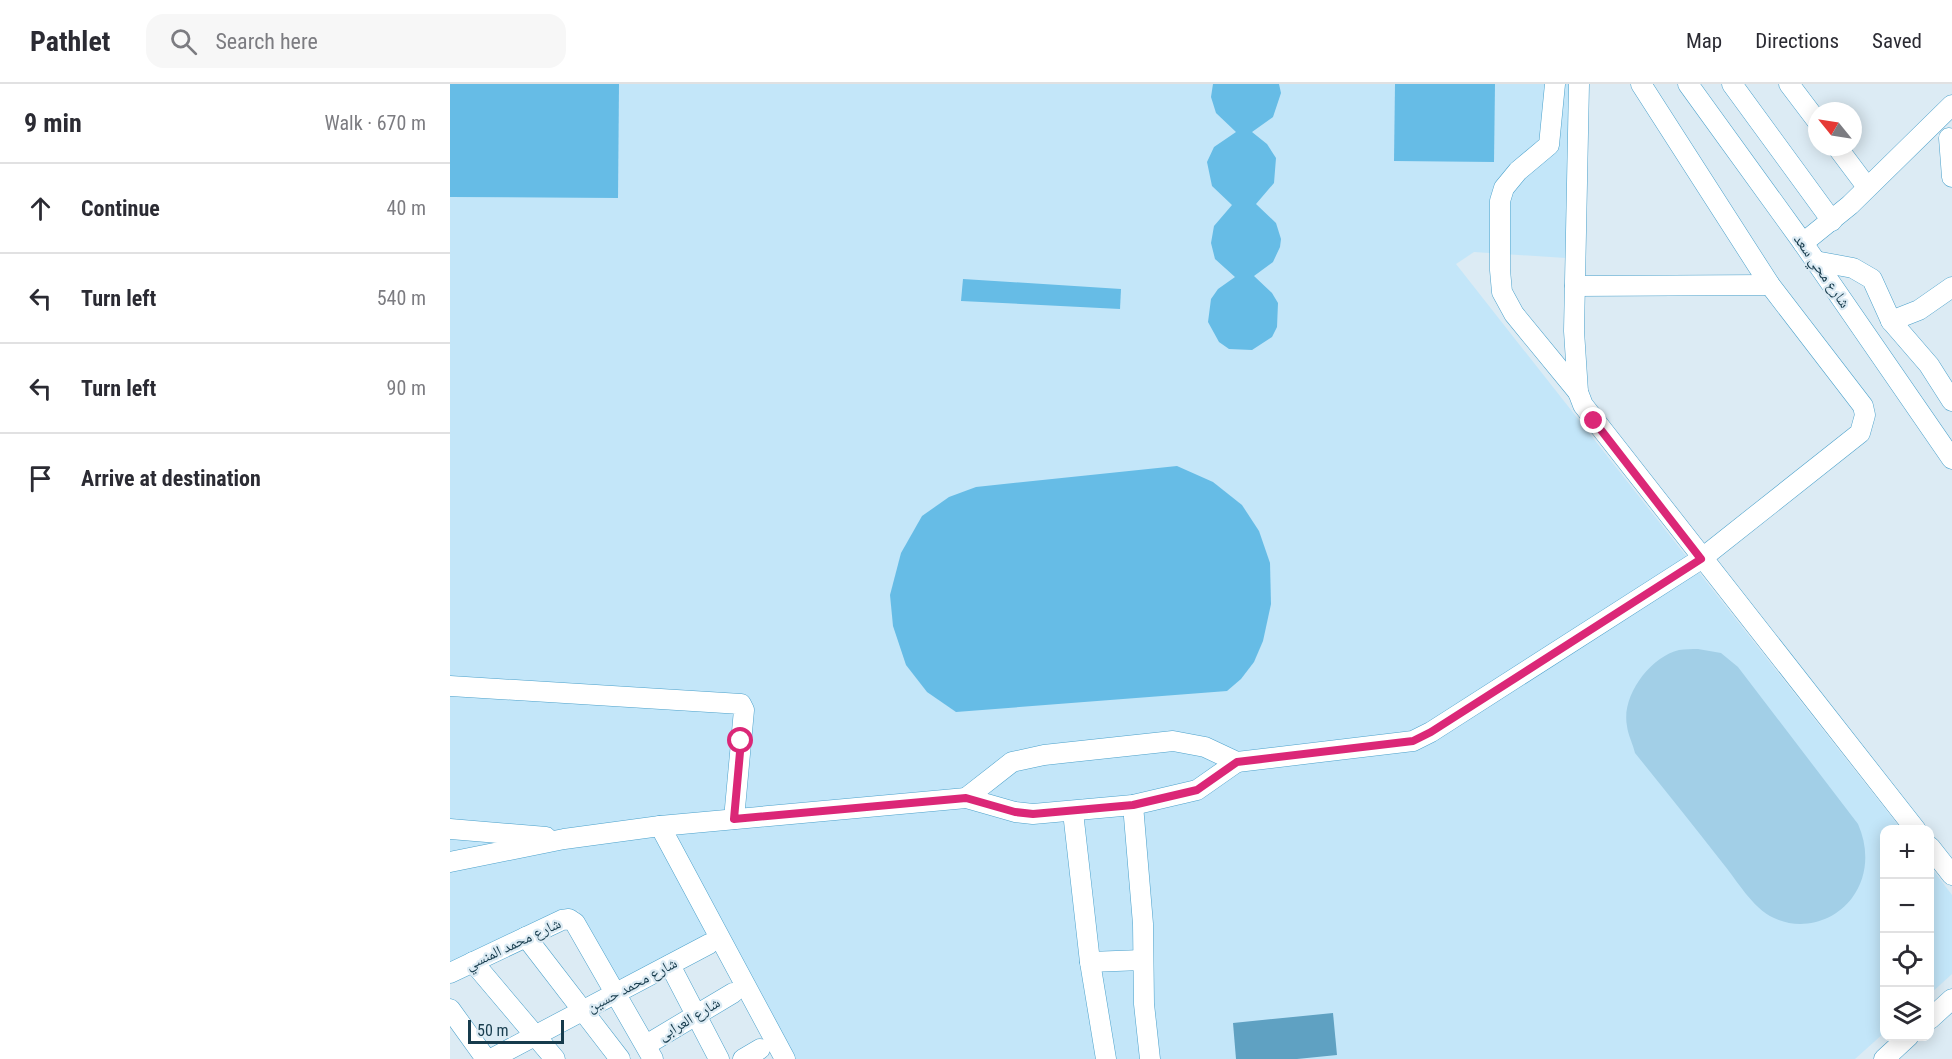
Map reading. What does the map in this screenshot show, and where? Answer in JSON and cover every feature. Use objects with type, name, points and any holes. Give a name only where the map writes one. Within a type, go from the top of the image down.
[{"type":"street","points":[[1555,84],[1549,145],[1510,179],[1500,201],[1500,270],[1503,291],[1514,314],[1578,392],[1594,421],[1701,559],[1912,825]]},
{"type":"street","points":[[1578,392],[1574,331],[1579,84]]},
{"type":"street","points":[[450,862],[564,839],[660,826],[966,798],[1015,812],[1073,812],[1133,805],[1197,790],[1237,762],[1413,741],[1431,732],[1701,559],[1852,440],[1864,427],[1863,406],[1770,285],[1641,84]]},
{"type":"street","name":"شارع محي سعد","points":[[1688,84],[1803,243],[1952,459]]},
{"type":"street","points":[[1732,84],[1832,221]]},
{"type":"street","points":[[1789,84],[1808,109]]},
{"type":"street","points":[[1952,105],[1947,131],[1952,177]]},
{"type":"street","points":[[1803,243],[1832,221],[1867,187],[1947,131]]},
{"type":"street","points":[[1844,156],[1867,187]]},
{"type":"street","points":[[1815,261],[1863,272],[1878,288],[1891,321],[1929,365],[1952,400]]},
{"type":"street","points":[[1575,286],[1770,285]]},
{"type":"street","points":[[1891,321],[1919,310],[1952,287]]},
{"type":"street","points":[[450,686],[741,704],[744,710],[734,819]]},
{"type":"street","points":[[966,798],[1012,762],[1044,755],[1173,741],[1205,747],[1237,762]]},
{"type":"street","points":[[1133,805],[1143,924],[1142,960],[1150,1059]]},
{"type":"street","points":[[1073,812],[1090,962],[1106,1059]]},
{"type":"street","points":[[660,826],[785,1059]]},
{"type":"street","points":[[450,830],[564,839]]},
{"type":"street","points":[[1934,853],[1952,875]]},
{"type":"street","name":"شارع محمد المنسي","points":[[450,973],[562,920],[569,919],[575,923],[617,993]]},
{"type":"street","points":[[526,937],[620,1059]]},
{"type":"street","name":"شارع محمد حسين","points":[[491,1059],[709,944]]},
{"type":"street","points":[[1090,962],[1142,960]]},
{"type":"street","points":[[473,962],[555,1059]]},
{"type":"street","points":[[670,965],[718,1059]]},
{"type":"street","points":[[617,993],[649,1052]]},
{"type":"street","name":"شارع العرابى","points":[[649,1052],[696,1016],[733,993]]},
{"type":"street","points":[[1934,1015],[1952,999]]},
{"type":"street","points":[[450,1009],[486,1059]]},
{"type":"street","points":[[1884,1059],[1904,1041]]},
{"type":"street","points":[[1907,1059],[1917,1041]]},
{"type":"street","points":[[743,1059],[760,1049]]},
{"type":"shaded area","points":[[450,84],[1569,84],[1566,258],[1474,252],[1456,264],[1898,825],[1880,825],[1880,1037],[1855,1059],[781,1059],[714,933],[616,981],[578,910],[450,965]]},
{"type":"shaded area","points":[[1698,649],[1721,653],[1738,667],[1858,824],[1864,843],[1864,872],[1852,898],[1845,906],[1827,918],[1806,924],[1795,924],[1774,918],[1759,908],[1635,753],[1626,714],[1633,691],[1640,679],[1648,669],[1668,654],[1679,650]]},
{"type":"shaded area","points":[[1934,871],[1952,895],[1952,974],[1934,990]]},
{"type":"shaded area","points":[[1333,1013],[1337,1055],[1297,1059],[1236,1059],[1233,1023]]},
{"type":"building","points":[[450,84],[619,84],[618,198],[450,197]]},
{"type":"building","points":[[1213,84],[1279,84],[1281,93],[1273,117],[1252,132],[1267,144],[1276,158],[1274,183],[1256,204],[1276,223],[1281,239],[1273,262],[1254,276],[1272,293],[1278,303],[1277,327],[1272,337],[1252,350],[1229,349],[1219,342],[1208,322],[1211,299],[1218,289],[1235,277],[1215,259],[1211,243],[1214,226],[1232,205],[1212,186],[1207,162],[1214,147],[1236,132],[1216,113],[1211,97]]},
{"type":"building","points":[[1395,84],[1495,84],[1494,162],[1394,161]]},
{"type":"building","points":[[963,279],[1121,289],[1120,309],[961,301]]},
{"type":"building","points":[[1177,466],[1213,482],[1242,505],[1259,531],[1270,563],[1271,604],[1263,641],[1254,662],[1241,679],[1227,691],[956,712],[927,692],[906,665],[893,626],[890,595],[901,553],[922,516],[949,497],[976,487]]},
{"type":"route","points":[[741,741],[734,819],[966,798],[1015,812],[1033,814],[1073,812],[1133,805],[1197,790],[1237,762],[1264,761],[1413,741],[1431,732],[1701,559],[1594,421]]}]
